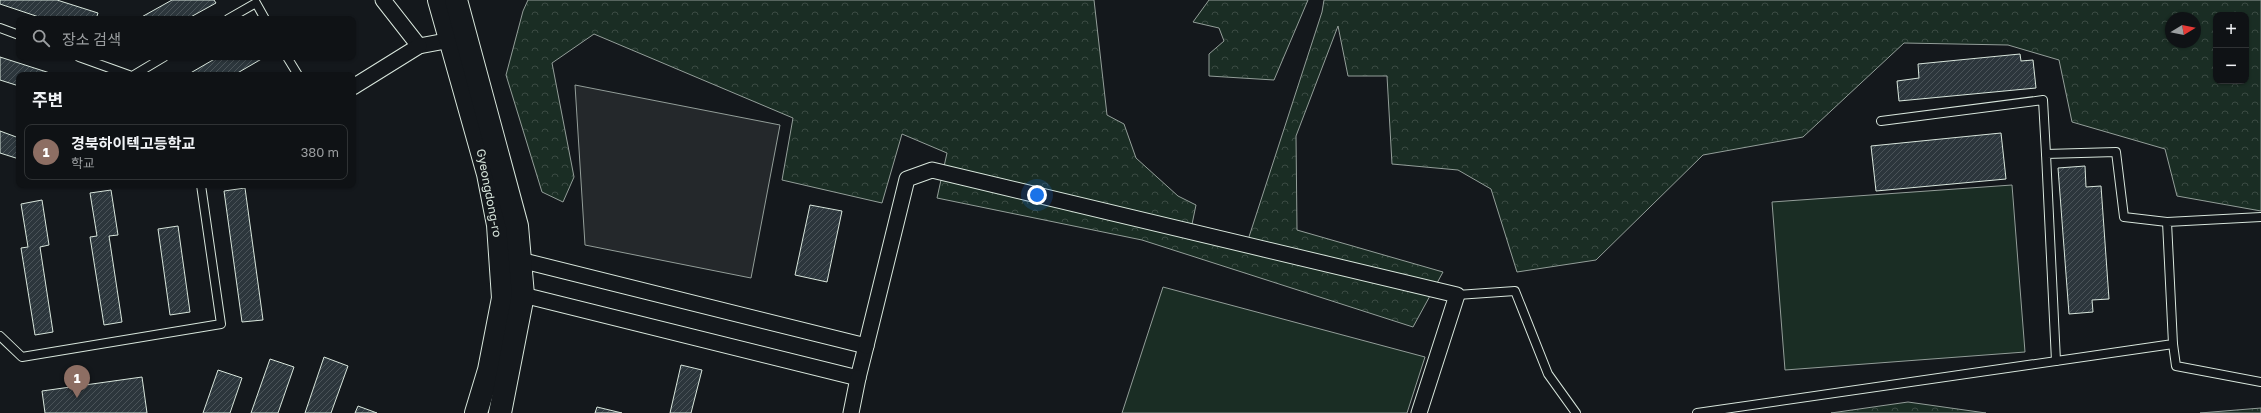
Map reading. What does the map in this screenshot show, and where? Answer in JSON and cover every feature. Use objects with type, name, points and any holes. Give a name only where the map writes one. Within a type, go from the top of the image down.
[{"type":"street","points":[[384,0],[420,46]]},
{"type":"street","name":"Gyeongdong-ro","points":[[439,0],[488,174],[498,224],[503,298],[489,370],[476,413]]},
{"type":"street","name":"Gyeongdong-ro","points":[[456,0],[504,168],[517,226],[523,294],[500,413]]},
{"type":"street","points":[[356,85],[420,46],[451,40]]},
{"type":"street","points":[[851,413],[858,378],[907,179],[932,170],[1457,295],[1419,413]]},
{"type":"street","points":[[520,260],[866,346]]},
{"type":"street","points":[[523,294],[858,378]]},
{"type":"lane","points":[[233,16],[256,3],[263,16]]},
{"type":"lane","points":[[0,28],[16,34]]},
{"type":"lane","points":[[87,60],[121,72]]},
{"type":"lane","points":[[139,72],[159,60]]},
{"type":"lane","points":[[290,60],[296,72]]},
{"type":"lane","points":[[1881,121],[2044,100],[2056,361]]},
{"type":"lane","points":[[2046,154],[2116,152],[2124,217],[2167,222],[2261,217]]},
{"type":"lane","points":[[0,336],[22,357],[221,324],[201,188]]},
{"type":"lane","points":[[2167,222],[2173,344],[2176,366],[2261,382]]},
{"type":"lane","points":[[1457,295],[1515,291],[1548,374],[1576,413]]},
{"type":"lane","points":[[1697,413],[2173,344]]},
{"type":"green space","points":[[528,0],[1094,0],[1107,115],[1124,124],[1136,158],[1178,196],[1196,205],[1191,229],[1247,243],[1322,12],[1324,0],[2261,0],[2261,211],[2177,196],[2165,149],[2072,122],[2059,60],[2008,45],[1904,43],[1803,137],[1703,155],[1596,260],[1517,272],[1491,189],[1458,170],[1392,164],[1387,76],[1348,76],[1338,26],[1296,136],[1297,230],[1443,272],[1413,327],[1142,240],[937,198],[947,153],[902,134],[882,203],[782,180],[793,118],[594,34],[552,63],[574,177],[563,202],[542,192],[506,75],[523,11]]},
{"type":"green space","points":[[1209,0],[1308,0],[1274,80],[1209,76],[1209,54],[1224,41],[1219,28],[1193,22]]},
{"type":"green space","points":[[2012,185],[2025,352],[1785,370],[1772,202]]},
{"type":"green space","points":[[1163,287],[1425,357],[1407,413],[1122,413]]},
{"type":"green space","points":[[1908,402],[1986,413],[1831,413]]},
{"type":"green space","points":[[2261,408],[2261,413],[2200,413]]},
{"type":"shaded area","points":[[575,85],[780,125],[751,278],[585,245]]},
{"type":"building","points":[[0,0],[57,0],[98,13],[97,16],[36,16],[0,4]]},
{"type":"building","points":[[172,0],[214,0],[216,3],[192,16],[143,16]]},
{"type":"building","points":[[2020,54],[2021,61],[2033,60],[2036,88],[1899,101],[1897,81],[1919,78],[1918,64]]},
{"type":"building","points":[[0,57],[47,72],[16,72],[16,85],[0,80]]},
{"type":"building","points":[[213,60],[260,60],[239,72],[192,72]]},
{"type":"building","points":[[0,131],[16,137],[16,158],[0,153]]},
{"type":"building","points":[[2001,133],[2006,179],[1876,191],[1871,146]]},
{"type":"building","points":[[2085,166],[2086,187],[2101,186],[2109,299],[2092,300],[2093,312],[2069,314],[2058,168]]},
{"type":"building","points":[[245,188],[263,320],[242,322],[224,191]]},
{"type":"building","points":[[111,190],[118,235],[109,236],[122,322],[104,325],[90,237],[97,236],[90,193]]},
{"type":"building","points":[[42,200],[49,245],[40,247],[53,332],[35,335],[21,248],[28,247],[21,204]]},
{"type":"building","points":[[810,205],[842,211],[827,282],[795,275]]},
{"type":"building","points":[[178,226],[190,312],[170,315],[158,229]]},
{"type":"building","points":[[324,357],[348,366],[331,413],[305,413]]},
{"type":"building","points":[[270,359],[294,367],[278,413],[251,413]]},
{"type":"building","points":[[681,365],[702,370],[691,413],[670,413]]},
{"type":"building","points":[[218,370],[242,378],[230,413],[203,413]]},
{"type":"building","points":[[142,377],[147,413],[45,413],[42,391]]},
{"type":"building","points":[[358,406],[377,413],[355,413]]},
{"type":"building","points":[[597,407],[622,413],[595,413]]},
{"type":"place","name":"경북하이텍고등학교","points":[[77,398]]}]
